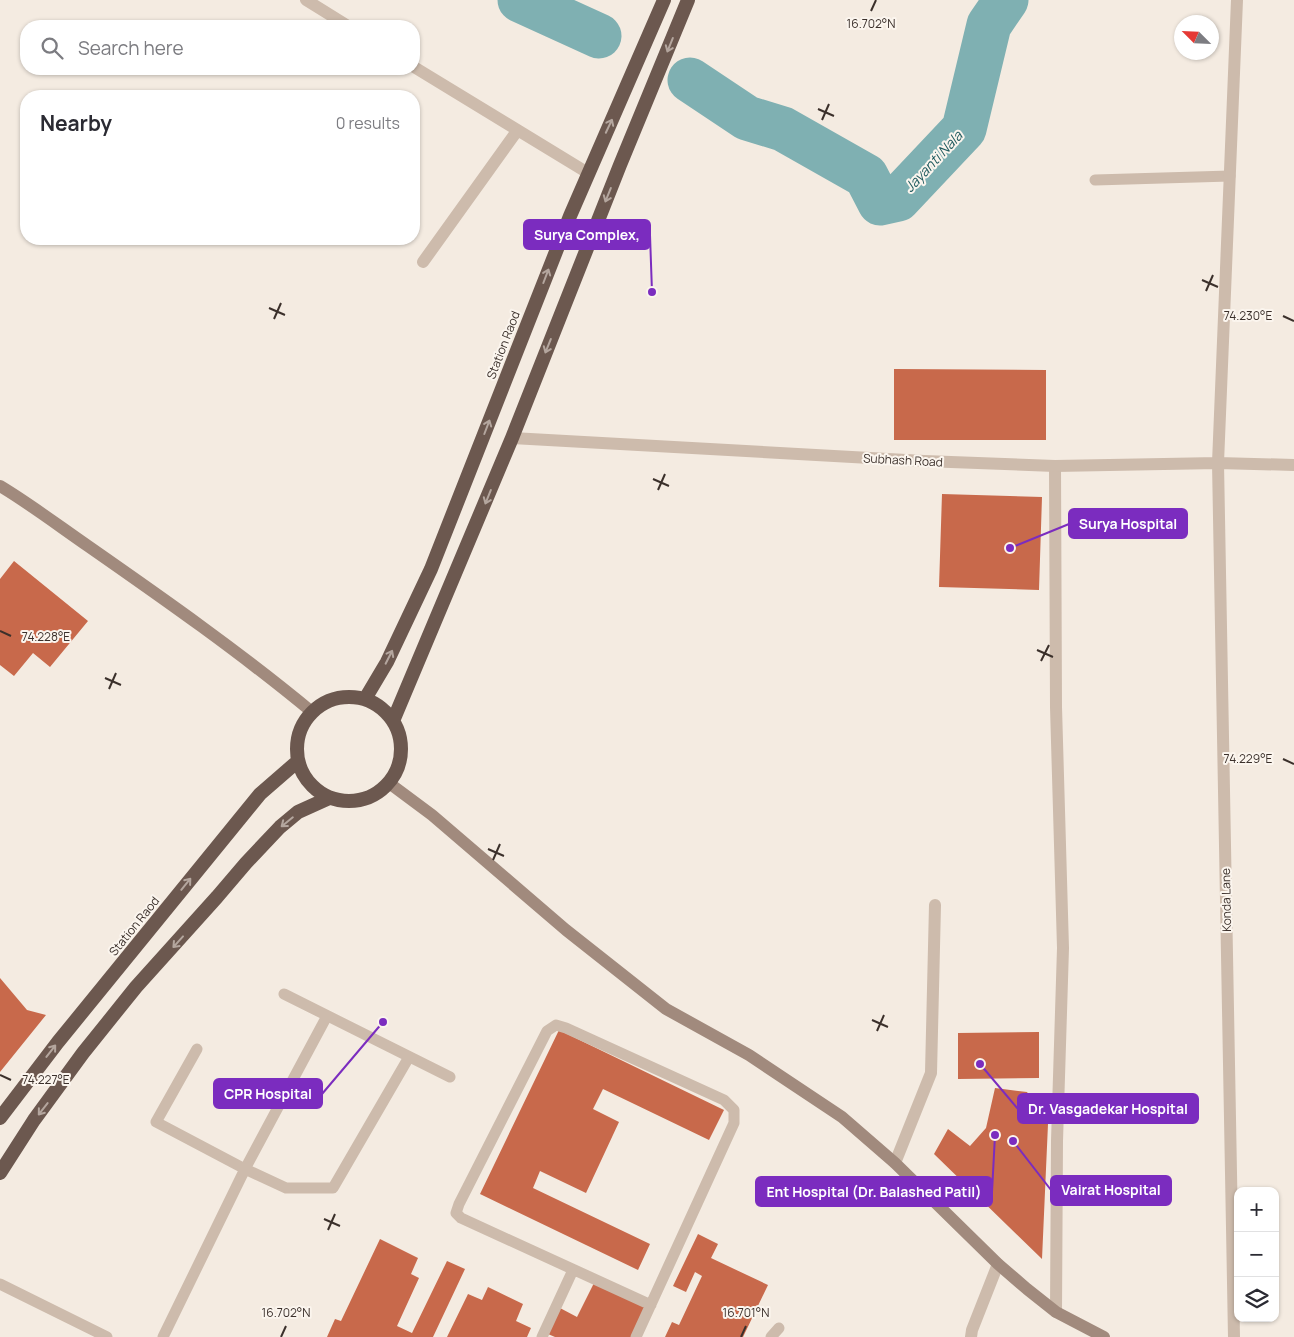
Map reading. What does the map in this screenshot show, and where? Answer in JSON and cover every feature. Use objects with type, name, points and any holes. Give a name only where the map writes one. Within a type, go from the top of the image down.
[{"type":"highway","name":"Station Raod","points":[[365,699],[387,662],[431,569],[588,173],[664,0]]},
{"type":"highway","points":[[393,721],[512,438],[620,165],[688,0]]},
{"type":"highway","points":[[346,697],[365,699],[381,708],[393,721],[400,736],[402,752],[398,769],[389,783],[376,794],[361,800],[345,802],[329,798],[315,789],[304,776],[298,761],[298,743],[303,726],[312,712],[330,701],[346,697]]},
{"type":"highway","name":"Station Raod","points":[[0,1118],[58,1042],[260,794],[298,761]]},
{"type":"highway","points":[[0,1173],[34,1120],[83,1054],[136,988],[280,827],[298,812],[329,798]]},
{"type":"main road","points":[[0,486],[27,502],[166,602],[250,663],[312,712]]},
{"type":"main road","points":[[389,783],[432,815],[566,930],[666,1009],[749,1054],[842,1117],[895,1163],[998,1264],[1056,1312],[1104,1337]]},
{"type":"street","points":[[306,0],[338,20]]},
{"type":"street","name":"Konda Lane","points":[[1234,1337],[1218,464],[1237,0]]},
{"type":"street","points":[[420,71],[588,173]]},
{"type":"street","points":[[423,262],[517,131]]},
{"type":"street","name":"Subhash Road","points":[[512,438],[904,460],[1055,466],[1294,465]]},
{"type":"street","points":[[1055,466],[1056,707],[1063,948],[1057,1140],[1056,1312]]},
{"type":"street","points":[[895,1163],[931,1073],[935,905]]},
{"type":"street","points":[[971,1337],[998,1264]]},
{"type":"lane","points":[[1095,180],[1230,176]]},
{"type":"lane","points":[[284,994],[450,1077]]},
{"type":"lane","points":[[163,1337],[245,1169],[327,1016]]},
{"type":"lane","points":[[636,1337],[651,1305],[734,1123],[734,1110],[724,1100],[556,1025],[547,1031],[456,1213],[461,1218],[651,1305]]},
{"type":"lane","points":[[197,1049],[156,1122],[245,1169],[286,1188],[333,1188],[409,1057]]},
{"type":"lane","points":[[542,1337],[573,1270]]},
{"type":"lane","points":[[0,1284],[107,1337]]},
{"type":"lane","points":[[771,1337],[779,1328]]},
{"type":"building","points":[[894,369],[1046,370],[1046,440],[894,440]]},
{"type":"building","points":[[942,494],[1042,497],[1039,590],[939,587]]},
{"type":"building","points":[[14,561],[88,621],[50,667],[33,653],[14,676],[0,665],[0,579]]},
{"type":"building","points":[[0,978],[27,1010],[46,1015],[0,1072]]},
{"type":"building","points":[[559,1030],[724,1110],[709,1140],[603,1089],[593,1109],[619,1122],[586,1193],[540,1171],[533,1188],[650,1244],[638,1270],[480,1194]]},
{"type":"building","points":[[1039,1032],[1039,1078],[958,1079],[958,1033]]},
{"type":"building","points":[[995,1088],[1027,1092],[1048,1124],[1042,1259],[934,1154],[948,1129],[970,1146],[986,1128]]},
{"type":"building","points":[[698,1234],[718,1244],[711,1258],[768,1285],[743,1337],[665,1337],[672,1322],[679,1325],[702,1276],[695,1272],[686,1292],[673,1286]]},
{"type":"building","points":[[380,1239],[418,1258],[411,1274],[419,1278],[397,1326],[412,1333],[447,1261],[465,1269],[433,1337],[327,1337],[335,1319],[341,1321]]},
{"type":"building","points":[[594,1283],[646,1308],[632,1337],[555,1337],[548,1334],[560,1308],[577,1317]]},
{"type":"building","points":[[488,1287],[523,1304],[516,1321],[531,1328],[527,1337],[447,1337],[468,1294],[482,1300]]},
{"type":"waterway","name":"Jayanti Nala","points":[[520,0],[599,36]]},
{"type":"waterway","name":"Jayanti Nala","points":[[690,80],[747,118],[783,129],[866,176],[880,203],[898,199],[964,129],[989,25],[1006,0]]},
{"type":"place","name":"Surya Complex,","points":[[652,292]]},
{"type":"place","name":"Surya Hospital","points":[[1010,548]]},
{"type":"place","name":"CPR Hospital","points":[[383,1022]]},
{"type":"place","name":"Dr. Vasgadekar Hospital","points":[[980,1064]]},
{"type":"place","name":"Ent Hospital (Dr. Balashed Patil)","points":[[995,1135]]},
{"type":"place","name":"Vairat Hospital","points":[[1013,1141]]}]
